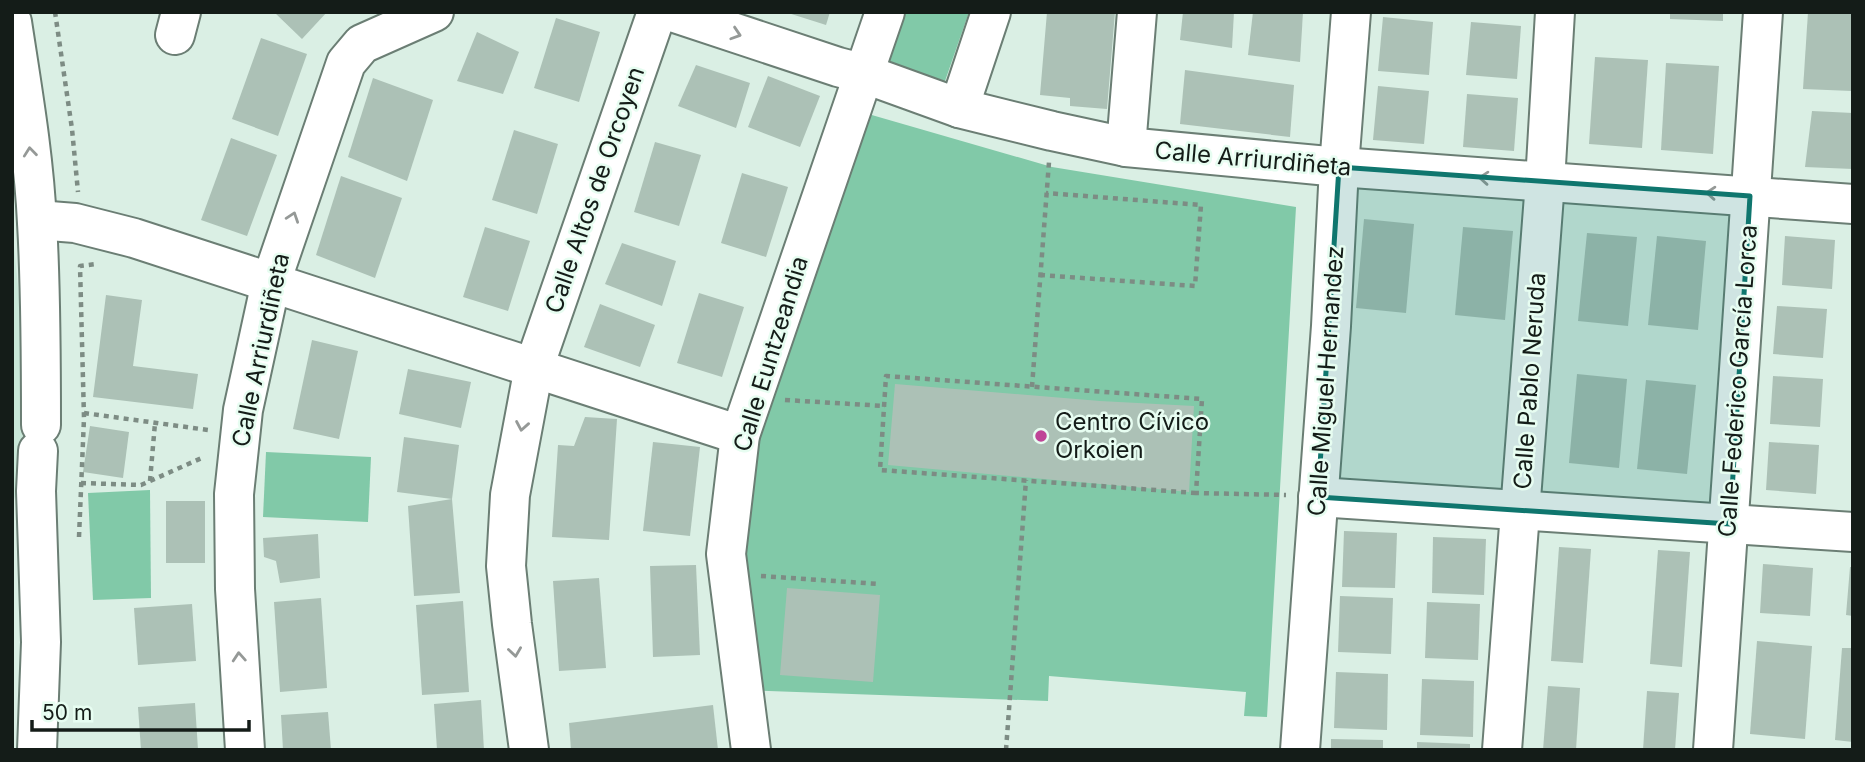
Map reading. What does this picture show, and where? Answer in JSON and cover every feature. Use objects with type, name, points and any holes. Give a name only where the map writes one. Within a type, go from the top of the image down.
[{"type":"street","name":"Calle Arriurdiñeta","points":[[245,750],[235,589],[234,494],[243,410],[271,282],[346,63],[362,44],[434,12]]},
{"type":"street","name":"Calle Altos de Orcoyen","points":[[529,750],[506,566],[510,495],[534,367],[657,12]]},
{"type":"street","name":"Calle Arriurdiñeta","points":[[672,12],[865,74],[959,108],[1126,147],[1339,167],[1853,204]]},
{"type":"street","name":"Calle Euntzeandia","points":[[751,750],[726,554],[740,435],[885,12]]},
{"type":"street","points":[[959,108],[991,12]]},
{"type":"street","points":[[1126,147],[1137,12]]},
{"type":"street","name":"Calle Miguel Hernandez","points":[[1300,750],[1303,496],[1331,326],[1339,167],[1351,12]]},
{"type":"street","name":"Calle Pablo Neruda","points":[[1502,750],[1545,182],[1555,12]]},
{"type":"street","name":"Calle Federico García Lorca","points":[[1713,750],[1763,12]]},
{"type":"street","points":[[12,22],[26,113],[19,374],[12,382]]},
{"type":"street","points":[[25,210],[107,231],[271,282],[740,435]]},
{"type":"street","points":[[25,210],[40,317],[30,450],[36,491],[41,642],[37,750]]},
{"type":"street","points":[[12,390],[29,401],[36,412],[30,450]]},
{"type":"street","points":[[1303,496],[1853,532]]},
{"type":"street","points":[[12,501],[38,541]]},
{"type":"path","points":[[1032,387],[1049,161]]},
{"type":"path","points":[[1040,275],[1195,286],[1201,205],[1046,193]]},
{"type":"path","points":[[79,537],[84,413],[80,266],[105,263]]},
{"type":"path","points":[[1196,493],[1202,399],[886,376],[880,470],[1196,493],[1303,496]]},
{"type":"path","points":[[774,399],[885,406]]},
{"type":"path","points":[[84,413],[217,432]]},
{"type":"path","points":[[150,481],[155,423]]},
{"type":"path","points":[[81,483],[141,485],[205,456]]},
{"type":"path","points":[[1006,750],[1026,481]]},
{"type":"path","points":[[758,576],[879,584]]},
{"type":"highlighted area","points":[[1339,167],[1750,196],[1730,524],[1318,497]]},
{"type":"shaded area","points":[[12,225],[29,401],[19,484],[12,506]]},
{"type":"green space","points":[[906,12],[969,12],[945,81],[888,63]]},
{"type":"green space","points":[[851,109],[1052,167],[1296,207],[1267,717],[1244,716],[1246,692],[1049,676],[1048,701],[744,690],[726,554]]},
{"type":"green space","points":[[266,452],[371,457],[368,522],[263,517]]},
{"type":"green space","points":[[150,490],[151,598],[93,600],[88,493]]},
{"type":"building","points":[[274,12],[327,12],[302,39]]},
{"type":"building","points":[[785,12],[830,12],[826,25]]},
{"type":"building","points":[[1047,12],[1115,12],[1107,109],[1070,106],[1070,98],[1040,95]]},
{"type":"building","points":[[1183,12],[1234,12],[1232,48],[1180,40]]},
{"type":"building","points":[[1253,12],[1303,12],[1300,62],[1248,55]]},
{"type":"building","points":[[1670,12],[1723,12],[1723,21],[1670,19]]},
{"type":"building","points":[[1808,12],[1853,12],[1852,91],[1803,89]]},
{"type":"building","points":[[1383,17],[1433,22],[1429,75],[1378,71]]},
{"type":"building","points":[[556,18],[600,32],[579,102],[534,88]]},
{"type":"building","points":[[1471,22],[1521,26],[1517,79],[1466,75]]},
{"type":"building","points":[[477,32],[519,52],[503,94],[457,81]]},
{"type":"building","points":[[261,38],[307,54],[278,136],[232,119]]},
{"type":"building","points":[[1595,57],[1648,60],[1642,148],[1589,144]]},
{"type":"building","points":[[1666,63],[1719,66],[1713,154],[1661,150]]},
{"type":"building","points":[[696,65],[750,83],[736,128],[678,106]]},
{"type":"building","points":[[1185,70],[1294,85],[1290,137],[1180,124]]},
{"type":"building","points":[[768,76],[820,96],[800,147],[748,127]]},
{"type":"building","points":[[373,78],[433,100],[407,181],[348,157]]},
{"type":"building","points":[[1378,86],[1429,91],[1424,144],[1373,140]]},
{"type":"building","points":[[1467,94],[1518,98],[1514,151],[1463,147]]},
{"type":"building","points":[[1812,111],[1853,113],[1853,169],[1805,167]]},
{"type":"building","points":[[514,130],[558,144],[537,214],[492,200]]},
{"type":"building","points":[[231,138],[277,155],[247,236],[201,220]]},
{"type":"building","points":[[655,142],[701,155],[679,226],[634,212]]},
{"type":"building","points":[[742,173],[788,187],[766,257],[721,243]]},
{"type":"building","points":[[341,176],[402,198],[375,278],[316,255]]},
{"type":"building","points":[[1364,219],[1414,224],[1406,313],[1356,308]]},
{"type":"building","points":[[485,227],[530,241],[508,311],[463,297]]},
{"type":"building","points":[[1463,227],[1513,231],[1505,320],[1455,315]]},
{"type":"building","points":[[1587,233],[1637,237],[1628,326],[1578,321]]},
{"type":"building","points":[[1657,236],[1706,241],[1698,330],[1648,325]]},
{"type":"building","points":[[1785,236],[1835,240],[1832,289],[1782,285]]},
{"type":"building","points":[[622,243],[676,261],[662,306],[605,284]]},
{"type":"building","points":[[699,293],[744,307],[722,377],[677,363]]},
{"type":"building","points":[[106,295],[142,300],[133,366],[198,374],[193,409],[93,397]]},
{"type":"building","points":[[600,304],[655,325],[640,367],[584,347]]},
{"type":"building","points":[[1777,306],[1827,309],[1823,358],[1773,354]]},
{"type":"building","points":[[312,340],[358,351],[339,439],[293,429]]},
{"type":"building","points":[[408,369],[471,382],[461,428],[399,414]]},
{"type":"building","points":[[1577,374],[1627,379],[1619,468],[1569,463]]},
{"type":"building","points":[[1773,376],[1823,379],[1820,427],[1770,424]]},
{"type":"building","points":[[1646,380],[1696,385],[1687,474],[1637,469]]},
{"type":"building","name":"Centro Cívico Orkoien","points":[[895,384],[1194,406],[1189,492],[888,465]]},
{"type":"building","points":[[585,417],[617,419],[609,540],[552,537],[558,445],[574,446]]},
{"type":"building","points":[[90,426],[129,432],[123,478],[83,472]]},
{"type":"building","points":[[404,437],[459,445],[452,499],[397,492]]},
{"type":"building","points":[[653,442],[700,447],[690,536],[643,531]]},
{"type":"building","points":[[1769,442],[1819,445],[1816,494],[1766,490]]},
{"type":"building","points":[[452,499],[460,593],[414,596],[408,506]]},
{"type":"building","points":[[166,501],[205,501],[205,563],[166,563]]},
{"type":"building","points":[[1344,531],[1397,533],[1395,588],[1342,587]]},
{"type":"building","points":[[318,534],[320,578],[280,583],[276,561],[264,557],[263,538]]},
{"type":"building","points":[[1433,537],[1486,539],[1484,595],[1432,593]]},
{"type":"building","points":[[1559,547],[1591,549],[1583,663],[1551,661]]},
{"type":"building","points":[[1658,550],[1690,552],[1682,667],[1650,664]]},
{"type":"building","points":[[1763,564],[1813,568],[1810,616],[1760,613]]},
{"type":"building","points":[[696,565],[700,655],[653,657],[650,566]]},
{"type":"building","points":[[1850,567],[1853,567],[1853,616],[1846,615]]},
{"type":"building","points":[[599,578],[606,668],[559,671],[553,581]]},
{"type":"building","points":[[787,588],[880,595],[873,682],[780,675]]},
{"type":"building","points":[[1340,596],[1393,598],[1391,654],[1338,652]]},
{"type":"building","points":[[321,598],[327,688],[280,692],[274,602]]},
{"type":"building","points":[[463,601],[469,692],[422,695],[416,605]]},
{"type":"building","points":[[1427,602],[1480,604],[1478,660],[1425,658]]},
{"type":"building","points":[[192,604],[196,661],[138,665],[134,608]]},
{"type":"building","points":[[1757,641],[1812,646],[1805,739],[1750,734]]},
{"type":"building","points":[[1842,648],[1853,648],[1853,742],[1835,740]]},
{"type":"building","points":[[1336,672],[1388,674],[1387,730],[1334,728]]},
{"type":"building","points":[[1422,679],[1474,681],[1473,737],[1420,735]]},
{"type":"building","points":[[1548,686],[1580,688],[1576,750],[1543,750]]},
{"type":"building","points":[[1647,691],[1679,693],[1675,750],[1643,750]]},
{"type":"building","points":[[481,700],[484,750],[437,750],[434,704]]},
{"type":"building","points":[[195,703],[198,750],[141,750],[138,707]]},
{"type":"building","points":[[713,705],[718,750],[571,750],[569,723]]},
{"type":"building","points":[[328,712],[331,750],[283,750],[281,715]]},
{"type":"building","points":[[1331,739],[1383,740],[1383,750],[1331,750]]},
{"type":"building","points":[[1417,742],[1470,744],[1470,750],[1417,750]]},
{"type":"place","name":"Centro Cívico Orkoien","points":[[1041,436]]}]
